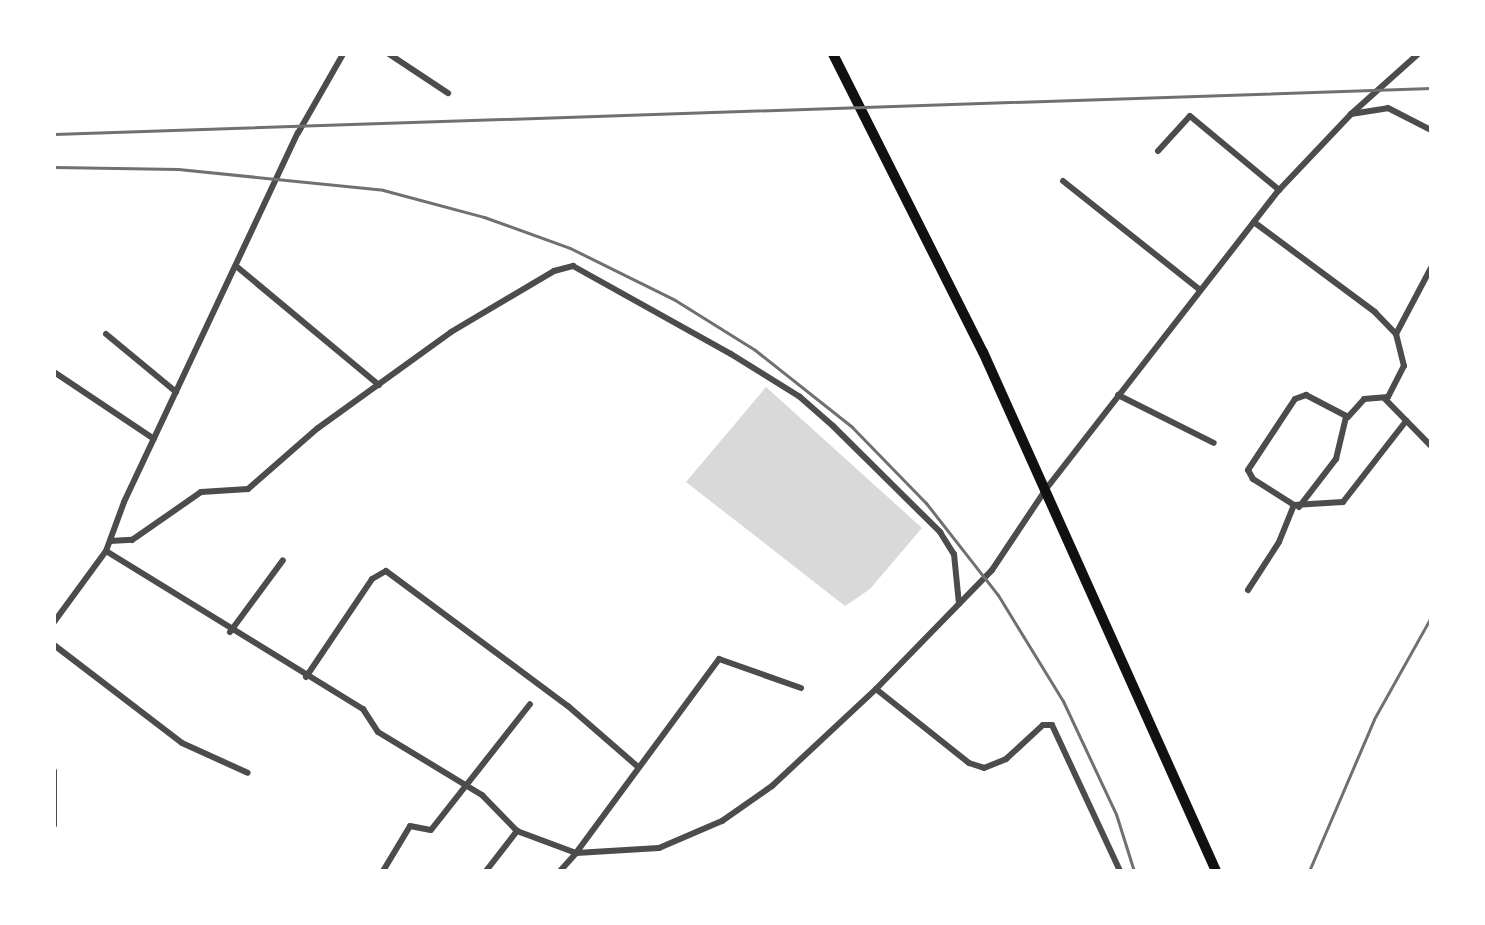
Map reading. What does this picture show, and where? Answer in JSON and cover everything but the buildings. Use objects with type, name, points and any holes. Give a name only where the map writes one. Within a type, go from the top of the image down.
[{"type":"highway","points":[[833,54],[1046,489],[1216,871]]},
{"type":"street","points":[[54,622],[106,551],[154,439],[298,133],[343,54]]},
{"type":"street","points":[[389,54],[448,93]]},
{"type":"street","points":[[106,551],[230,632],[363,709],[378,732],[482,795],[517,831],[576,853],[659,848],[722,821],[772,786],[876,689],[992,570],[1046,489],[1279,190],[1351,114],[1418,54]]},
{"type":"street","points":[[1351,114],[1388,108],[1431,130]]},
{"type":"street","points":[[1158,151],[1190,116],[1279,190]]},
{"type":"street","points":[[1063,181],[1200,290]]},
{"type":"street","points":[[1254,222],[1396,334]]},
{"type":"street","points":[[236,266],[379,385]]},
{"type":"street","points":[[110,541],[132,540],[201,492],[248,489],[451,332],[564,266],[581,268],[800,397],[940,532],[954,554],[959,604]]},
{"type":"street","points":[[1385,399],[1402,374],[1396,334],[1431,268]]},
{"type":"street","points":[[106,334],[176,392]]},
{"type":"street","points":[[54,372],[154,439]]},
{"type":"street","points":[[1118,395],[1214,443]]},
{"type":"street","points":[[1346,417],[1298,395],[1250,465],[1253,479],[1297,506],[1343,502],[1406,421]]},
{"type":"street","points":[[1248,590],[1279,542],[1297,506],[1336,459],[1346,417],[1364,399],[1385,399],[1431,446]]},
{"type":"street","points":[[230,632],[283,560]]},
{"type":"street","points":[[306,677],[372,579],[386,571],[568,706],[637,766]]},
{"type":"street","points":[[54,645],[182,743],[248,773]]},
{"type":"street","points":[[560,871],[719,659],[801,688]]},
{"type":"street","points":[[876,689],[969,763],[984,768],[1006,759],[1043,725],[1052,725],[1120,871]]},
{"type":"street","points":[[383,871],[410,826],[429,832],[530,704]]},
{"type":"street","points":[[54,771],[54,825]]},
{"type":"street","points":[[486,871],[517,831]]},
{"type":"shaded area","points":[[766,387],[922,528],[870,589],[845,606],[686,482]]},
{"type":"railway","points":[[54,134],[1431,88]]},
{"type":"railway","points":[[54,167],[178,169],[383,190],[484,217],[570,248],[675,300],[755,350],[852,427],[926,503],[998,595],[1063,701],[1116,814],[1134,871]]},
{"type":"railway","points":[[1309,871],[1374,719],[1431,617]]}]
